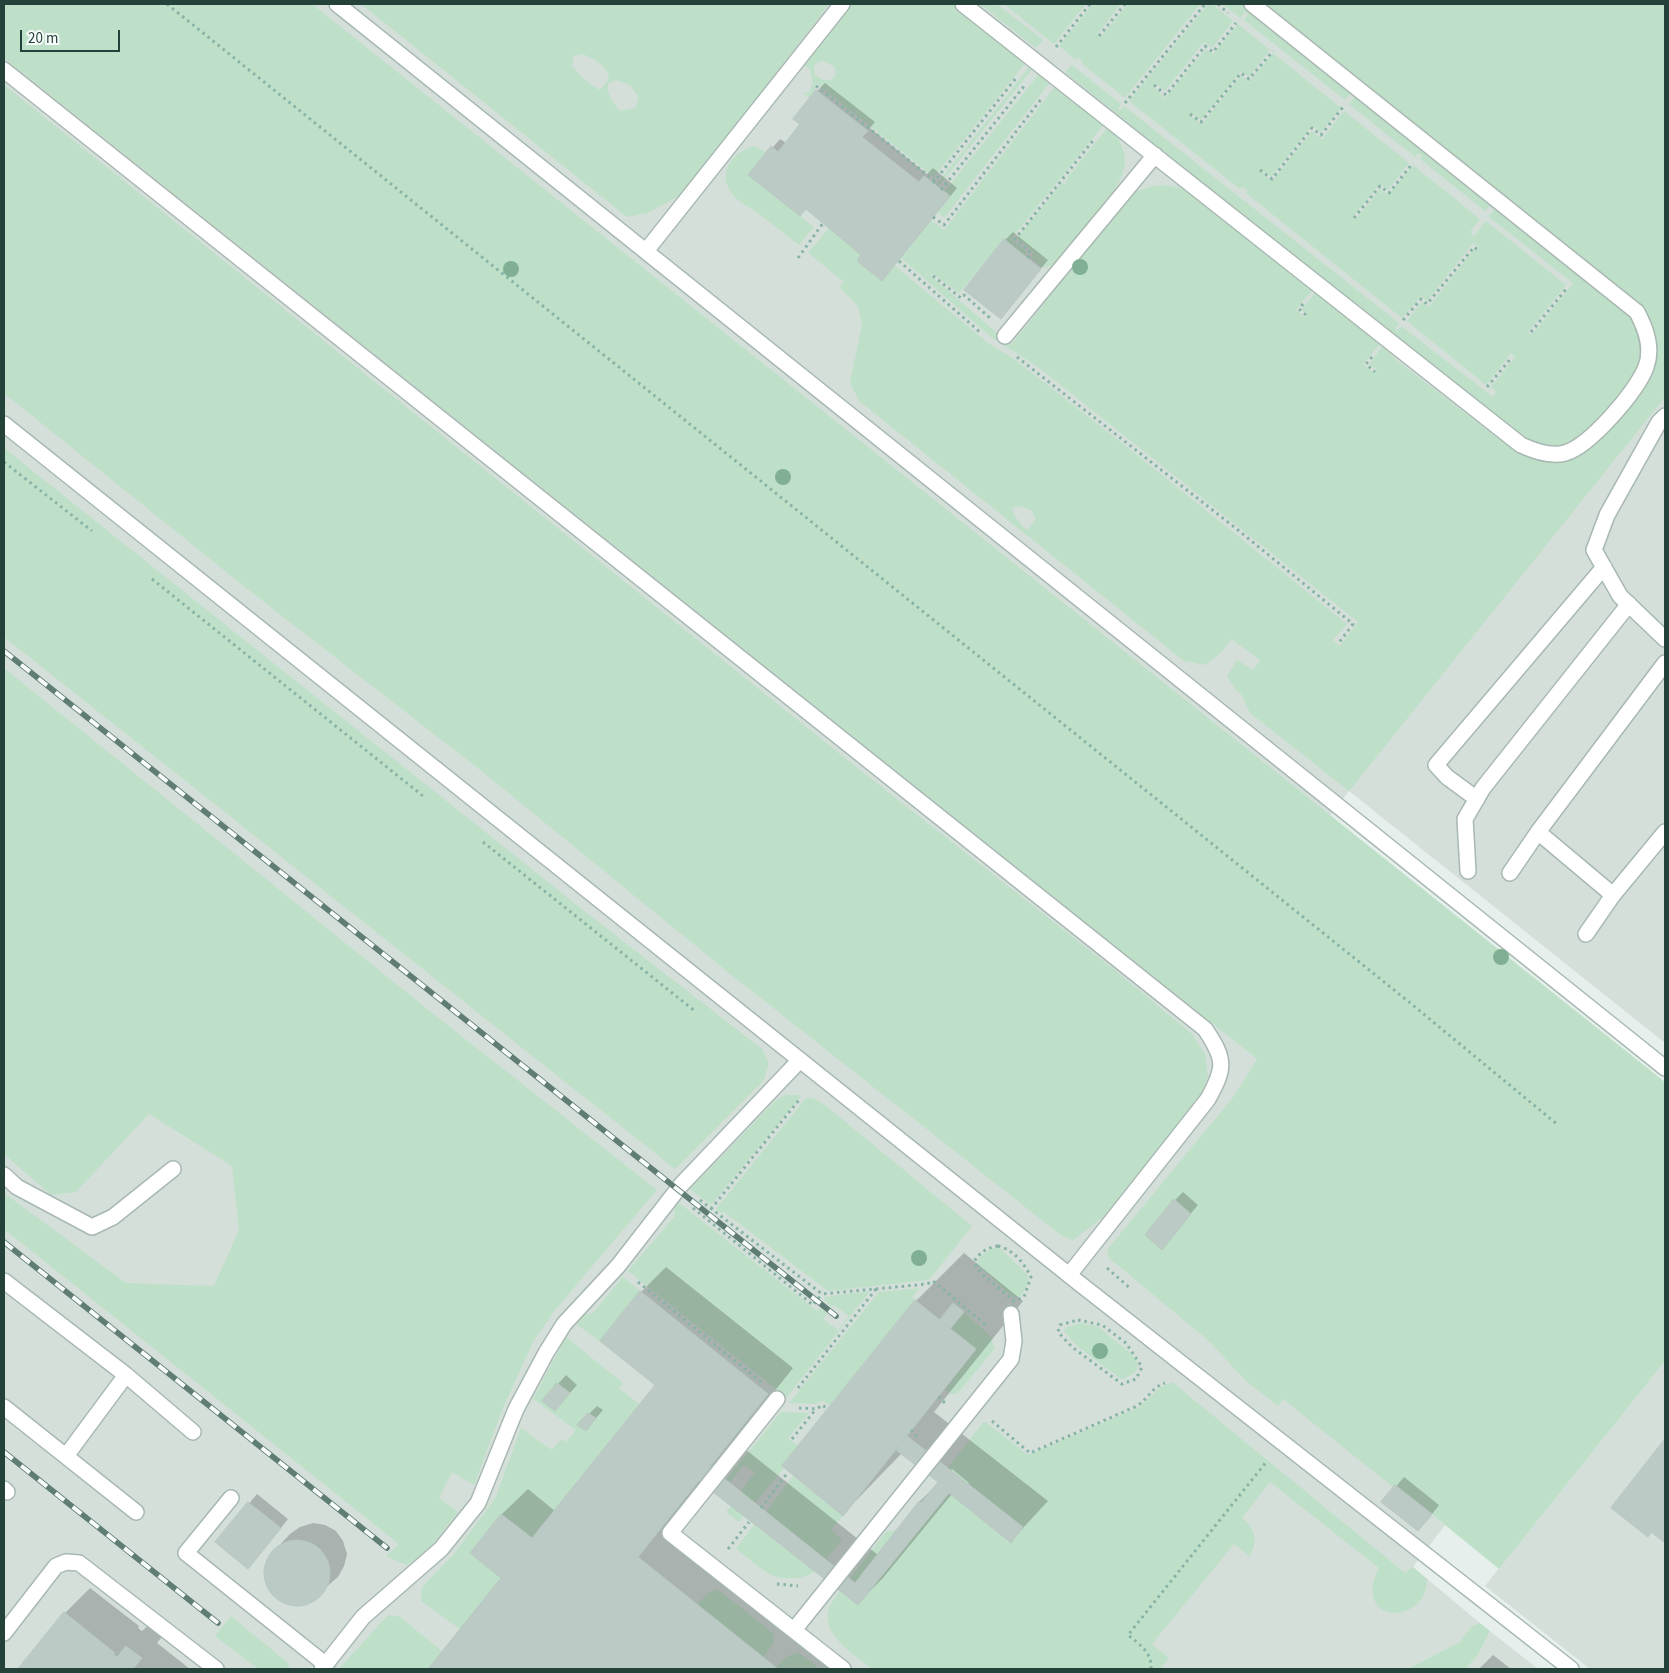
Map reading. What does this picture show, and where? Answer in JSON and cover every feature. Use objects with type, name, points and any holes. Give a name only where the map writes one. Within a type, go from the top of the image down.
[{"type":"lane","points":[[337,4],[1665,1068]]},
{"type":"lane","points":[[646,251],[842,4]]},
{"type":"lane","points":[[963,4],[1057,78],[1115,114],[1155,155],[1521,445],[1539,452],[1564,453],[1582,446],[1594,436],[1638,382],[1646,366],[1649,346],[1645,327],[1637,312],[1252,4]]},
{"type":"lane","points":[[4,70],[1206,1029],[1218,1048],[1221,1075],[1208,1100],[1069,1275]]},
{"type":"lane","points":[[1006,334],[1155,155]]},
{"type":"lane","points":[[1665,416],[1607,515],[1594,550],[1620,596],[1665,639]]},
{"type":"lane","points":[[4,424],[1069,1275],[1571,1669]]},
{"type":"lane","points":[[1476,799],[1447,777],[1436,765],[1604,567]]},
{"type":"lane","points":[[1468,871],[1465,818],[1476,799],[1629,604]]},
{"type":"lane","points":[[1510,874],[1538,832],[1665,663]]},
{"type":"lane","points":[[1538,832],[1613,895]]},
{"type":"lane","points":[[1586,934],[1613,895],[1665,832]]},
{"type":"lane","points":[[230,1498],[186,1553],[323,1667],[363,1617],[441,1550],[478,1503],[516,1409],[564,1324],[618,1266],[678,1189],[800,1060]]},
{"type":"lane","points":[[4,1175],[17,1187],[92,1227],[113,1217],[173,1168]]},
{"type":"lane","points":[[4,1281],[126,1375],[193,1432]]},
{"type":"lane","points":[[794,1630],[1012,1360],[1014,1341],[1011,1314]]},
{"type":"lane","points":[[66,1456],[126,1375]]},
{"type":"lane","points":[[777,1403],[670,1533],[843,1669]]},
{"type":"lane","points":[[4,1407],[136,1512]]},
{"type":"lane","points":[[4,1633],[56,1566],[66,1562],[79,1563],[216,1669]]},
{"type":"path","points":[[167,4],[1355,958],[1558,1125]]},
{"type":"path","points":[[816,86],[934,182],[1037,62],[1090,4]]},
{"type":"path","points":[[1099,36],[1125,4]]},
{"type":"path","points":[[1028,258],[1031,253],[1029,250],[1015,239],[1204,4]]},
{"type":"path","points":[[1154,85],[1166,95],[1205,46],[1212,52],[1238,20]]},
{"type":"path","points":[[1190,114],[1201,122],[1241,73],[1249,80],[1274,48]]},
{"type":"path","points":[[941,190],[1037,62]]},
{"type":"path","points":[[934,217],[944,225],[1057,78]]},
{"type":"path","points":[[1260,170],[1272,179],[1312,128],[1321,135],[1358,89]]},
{"type":"path","points":[[1354,218],[1380,186],[1389,193],[1414,161]]},
{"type":"path","points":[[1063,178],[1067,182]]},
{"type":"path","points":[[798,258],[823,223]]},
{"type":"path","points":[[1402,322],[1421,299],[1427,304],[1474,246],[1478,250]]},
{"type":"path","points":[[899,260],[982,334]]},
{"type":"path","points":[[933,276],[961,298],[964,295],[1006,334]]},
{"type":"path","points":[[1015,355],[1230,524],[1353,624],[1338,644]]},
{"type":"path","points":[[1486,388],[1512,357]]},
{"type":"path","points":[[4,462],[92,531]]},
{"type":"path","points":[[152,579],[423,796]]},
{"type":"path","points":[[483,842],[700,1015]]},
{"type":"path","points":[[711,1209],[801,1098]]},
{"type":"path","points":[[678,1189],[711,1209],[822,1294],[927,1284],[933,1281],[990,1329]]},
{"type":"path","points":[[678,1189],[813,1305],[822,1294]]},
{"type":"path","points":[[998,1246],[1006,1248],[1024,1263],[1031,1277],[1024,1297],[1014,1301],[981,1273],[974,1262],[988,1248],[998,1246]]},
{"type":"path","points":[[618,1266],[773,1392],[777,1403]]},
{"type":"path","points":[[777,1403],[876,1289]]},
{"type":"path","points":[[1078,1320],[1102,1325],[1126,1343],[1142,1367],[1136,1378],[1128,1383],[1122,1384],[1072,1347],[1058,1332],[1060,1325],[1078,1320]]},
{"type":"path","points":[[991,1420],[1030,1452],[1138,1406],[1146,1401],[1150,1392],[1163,1383],[1170,1383]]},
{"type":"path","points":[[938,1398],[946,1404],[952,1402]]},
{"type":"path","points":[[777,1403],[817,1409]]},
{"type":"path","points":[[792,1439],[817,1409],[822,1405],[828,1409]]},
{"type":"path","points":[[1151,1669],[1151,1658],[1145,1649],[1128,1634],[1271,1455]]},
{"type":"path","points":[[761,1508],[788,1472]]},
{"type":"path","points":[[714,1567],[749,1522]]},
{"type":"path","points":[[728,1549],[732,1553]]},
{"type":"path","points":[[774,1584],[797,1586],[806,1582]]},
{"type":"shaded area","points":[[4,4],[1665,4],[1665,1043],[1349,791],[1322,826],[1432,1514],[1445,1525],[1413,1567],[1480,1623],[1458,1650],[1435,1669],[4,1669]]},
{"type":"shaded area","points":[[1665,1361],[1665,1669],[1590,1669],[1485,1586]]},
{"type":"shaded area","points":[[1490,1631],[1538,1669],[1466,1669],[1478,1655]]},
{"type":"green space","points":[[4,4],[312,4],[1665,1082],[1665,1361],[1499,1569],[1396,1485],[1393,1487],[1283,1399],[1278,1406],[1246,1381],[1209,1341],[1109,1258],[1107,1250],[1234,1096],[1257,1059],[4,58]]},
{"type":"green space","points":[[361,4],[829,4],[684,193],[648,213],[627,217]],"holes":[[[583,54],[603,66],[608,74],[609,79],[600,90],[587,82],[572,66],[574,56]],[[616,80],[630,85],[639,98],[635,108],[620,111],[613,102],[608,92],[608,84]]]},
{"type":"green space","points":[[849,4],[955,4],[1027,61],[934,177],[817,84],[814,87],[816,90],[809,98],[803,93],[808,93],[812,82],[810,69],[802,64]],"holes":[[[823,61],[835,67],[836,75],[831,80],[823,80],[815,75],[814,66],[818,62]]]},
{"type":"green space","points":[[980,4],[997,4],[1043,40],[1036,48]]},
{"type":"green space","points":[[1004,4],[1086,4],[1054,44]]},
{"type":"green space","points":[[1093,4],[1121,4],[1097,34],[1101,37],[1128,4],[1200,4],[1125,98],[1081,63],[1083,61],[1078,57],[1076,60],[1059,46]]},
{"type":"green space","points":[[1208,4],[1212,4],[1233,21],[1212,48],[1204,42],[1165,91],[1156,84],[1153,86],[1165,98],[1206,49],[1213,54],[1238,24],[1270,50],[1249,77],[1241,72],[1201,120],[1191,113],[1190,115],[1202,124],[1241,75],[1249,82],[1273,53],[1341,108],[1321,132],[1312,126],[1271,177],[1260,170],[1272,181],[1312,131],[1322,139],[1344,111],[1409,163],[1388,190],[1380,184],[1353,217],[1356,219],[1380,189],[1388,195],[1413,165],[1480,219],[1470,232],[1474,236],[1486,221],[1566,285],[1528,332],[1532,335],[1573,283],[1488,216],[1494,210],[1490,206],[1485,211],[1420,159],[1422,156],[1418,153],[1415,157],[1349,104],[1356,95],[1632,318],[1641,339],[1638,367],[1619,398],[1587,436],[1564,447],[1544,448],[1516,434],[1065,72],[1072,65],[1121,104],[1118,109],[1120,111],[1124,106],[1399,323],[1395,329],[1397,331],[1401,326],[1493,397],[1496,391],[1491,387],[1515,357],[1511,353],[1486,385],[1407,321],[1422,302],[1429,307],[1474,249],[1476,251],[1479,248],[1473,243],[1427,301],[1421,296],[1402,318],[1246,193],[1248,191],[1243,187],[1240,189],[1129,101]]},
{"type":"green space","points":[[1223,4],[1241,4],[1352,92],[1345,100],[1244,20],[1248,14],[1245,12],[1240,18]]},
{"type":"green space","points":[[1262,4],[1665,4],[1665,397],[1349,791],[1250,713],[1241,694],[1227,677],[1237,660],[1253,670],[1260,660],[1231,639],[1223,651],[1205,665],[1184,661],[859,401],[850,382],[862,325],[858,306],[839,287],[844,282],[808,253],[829,228],[861,255],[857,261],[882,281],[895,266],[988,343],[1014,359],[1136,454],[1347,624],[1333,640],[1340,646],[1358,622],[1038,367],[991,337],[901,258],[931,220],[944,230],[1056,85],[1105,123],[1011,239],[1027,252],[1025,256],[1004,239],[959,293],[933,274],[931,276],[1011,345],[1132,193],[1154,186],[1173,186],[1189,191],[1313,289],[1296,310],[1304,317],[1307,314],[1301,310],[1316,292],[1380,344],[1363,364],[1374,373],[1377,370],[1369,364],[1383,346],[1395,359],[1520,453],[1536,461],[1565,460],[1591,448],[1632,403],[1653,373],[1657,346],[1647,315],[1463,163]],"holes":[[[1019,506],[1031,510],[1036,518],[1029,529],[1025,529],[1014,515],[1012,508]]]},
{"type":"green space","points":[[1030,66],[1033,68],[938,187],[936,185]]},
{"type":"green space","points":[[1040,73],[1051,81],[944,218],[938,212],[950,197],[944,192]]},
{"type":"green space","points":[[4,85],[860,770],[1112,968],[1192,1034],[1205,1054],[1208,1075],[1199,1100],[1103,1217],[1073,1240],[1062,1236],[729,973],[484,773],[246,588],[4,393]]},
{"type":"green space","points":[[1108,127],[1119,141],[1124,152],[1125,164],[1120,180],[1094,218],[1054,265],[1043,268],[1031,258],[1033,252],[1017,238],[1062,183],[1065,184],[1067,178]]},
{"type":"green space","points":[[754,146],[766,152],[749,175],[814,227],[799,245],[734,196],[728,188],[726,173],[728,166],[738,154]]},
{"type":"green space","points":[[4,448],[583,910],[762,1049],[769,1063],[764,1080],[675,1169],[4,637]]},
{"type":"green space","points":[[4,668],[436,1016],[657,1190],[555,1310],[533,1342],[503,1408],[474,1485],[452,1472],[439,1498],[458,1512],[427,1551],[407,1565],[386,1556],[399,1544],[4,1229],[4,1193],[126,1283],[214,1286],[239,1230],[232,1166],[149,1114],[76,1192],[51,1195],[4,1154]]},
{"type":"green space","points":[[785,1095],[802,1095],[711,1205],[690,1189],[775,1101]]},
{"type":"green space","points":[[806,1098],[813,1098],[826,1106],[972,1226],[929,1280],[828,1291],[724,1212],[721,1213],[716,1209]]},
{"type":"green space","points":[[679,1203],[817,1311],[821,1308],[827,1314],[823,1319],[838,1330],[849,1316],[834,1305],[832,1307],[825,1301],[824,1297],[870,1291],[784,1401],[777,1390],[628,1271],[674,1217],[675,1206]]},
{"type":"green space","points":[[993,1248],[1000,1248],[1028,1275],[1029,1282],[1021,1296],[1014,1298],[977,1264],[980,1256]]},
{"type":"green space","points":[[623,1277],[640,1291],[600,1341],[577,1325],[584,1315],[593,1313]]},
{"type":"green space","points":[[920,1288],[912,1297],[915,1300],[830,1405],[822,1401],[816,1404],[789,1403],[879,1292]]},
{"type":"green space","points":[[964,1312],[990,1336],[995,1348],[958,1393],[951,1394],[945,1389],[976,1350],[950,1329]]},
{"type":"green space","points":[[1082,1323],[1098,1327],[1126,1349],[1136,1360],[1138,1366],[1136,1371],[1121,1379],[1077,1346],[1064,1331],[1067,1327]]},
{"type":"green space","points":[[566,1337],[623,1383],[619,1388],[639,1404],[532,1538],[501,1514],[470,1553],[501,1578],[460,1629],[421,1601],[422,1587],[454,1554],[495,1499],[521,1428],[552,1450],[561,1439],[566,1442],[576,1430],[533,1399]]},
{"type":"green space","points":[[1172,1382],[1405,1573],[1413,1567],[1427,1579],[1424,1595],[1415,1605],[1404,1611],[1392,1612],[1381,1609],[1374,1600],[1373,1587],[1379,1568],[1270,1482],[1242,1518],[1253,1531],[1255,1540],[1253,1551],[1250,1556],[1234,1544],[1152,1644],[1169,1658],[1160,1669],[872,1669],[849,1651],[834,1635],[828,1618],[829,1608],[840,1591],[858,1605],[949,1493],[1010,1543],[1023,1527],[948,1468],[984,1421],[1028,1455],[1139,1407],[1161,1387]]},
{"type":"green space","points":[[781,1412],[809,1413],[788,1438],[798,1446],[782,1466],[784,1468],[739,1522],[726,1512],[755,1472],[744,1465],[730,1482],[726,1480]]},
{"type":"green space","points":[[793,1476],[843,1516],[831,1530],[842,1540],[826,1559],[766,1512]]},
{"type":"green space","points":[[754,1525],[814,1571],[799,1578],[787,1578],[776,1577],[758,1566],[736,1549]]},
{"type":"green space","points":[[896,1530],[855,1583],[850,1579],[886,1532]]},
{"type":"green space","points":[[717,1589],[773,1633],[774,1643],[763,1657],[697,1605],[707,1594]]},
{"type":"green space","points":[[388,1615],[399,1616],[442,1651],[428,1669],[339,1669]]},
{"type":"green space","points":[[231,1616],[288,1663],[290,1669],[258,1669],[215,1636]]},
{"type":"green space","points":[[1480,1623],[1490,1631],[1478,1655],[1466,1669],[1408,1669],[1460,1642],[1472,1626]]},
{"type":"green space","points":[[798,1652],[820,1669],[776,1668],[786,1657]]},
{"type":"building","points":[[816,90],[868,131],[862,137],[919,182],[924,176],[950,196],[882,281],[857,261],[861,255],[806,209],[800,216],[748,175],[771,146],[778,152],[800,124],[793,119]]},
{"type":"building","points":[[1004,239],[1041,269],[1001,319],[964,290]]},
{"type":"building","points":[[1174,1199],[1191,1214],[1162,1250],[1145,1235]]},
{"type":"building","points":[[640,1291],[768,1394],[638,1557],[778,1669],[428,1669],[501,1578],[470,1553],[501,1514],[532,1538],[655,1385],[600,1341]]},
{"type":"building","points":[[915,1300],[976,1349],[843,1516],[782,1466]]},
{"type":"building","points":[[953,1303],[964,1312],[950,1329],[940,1320]]},
{"type":"building","points":[[557,1383],[570,1393],[555,1411],[542,1401]]},
{"type":"building","points":[[588,1413],[596,1418],[586,1431],[577,1425]]},
{"type":"building","points":[[907,1436],[1023,1527],[1011,1543],[949,1493],[858,1605],[699,1481],[710,1467],[855,1583],[919,1501],[921,1503],[938,1482],[896,1450]]},
{"type":"building","points":[[1665,1439],[1665,1543],[1651,1532],[1648,1537],[1611,1508]]},
{"type":"building","points":[[1395,1485],[1432,1514],[1418,1531],[1381,1502]]},
{"type":"building","points":[[248,1502],[281,1528],[248,1569],[215,1542]]},
{"type":"building","points":[[297,1540],[309,1543],[320,1550],[327,1561],[330,1573],[327,1585],[320,1596],[309,1603],[297,1606],[285,1603],[274,1596],[267,1585],[264,1573],[267,1561],[274,1550],[285,1543]]},
{"type":"building","points":[[64,1612],[115,1653],[113,1654],[117,1657],[126,1646],[142,1658],[133,1669],[18,1669]]},
{"type":"railway","points":[[4,651],[836,1316]]},
{"type":"railway","points":[[4,1242],[387,1548]]},
{"type":"railway","points":[[4,1452],[218,1623]]}]
